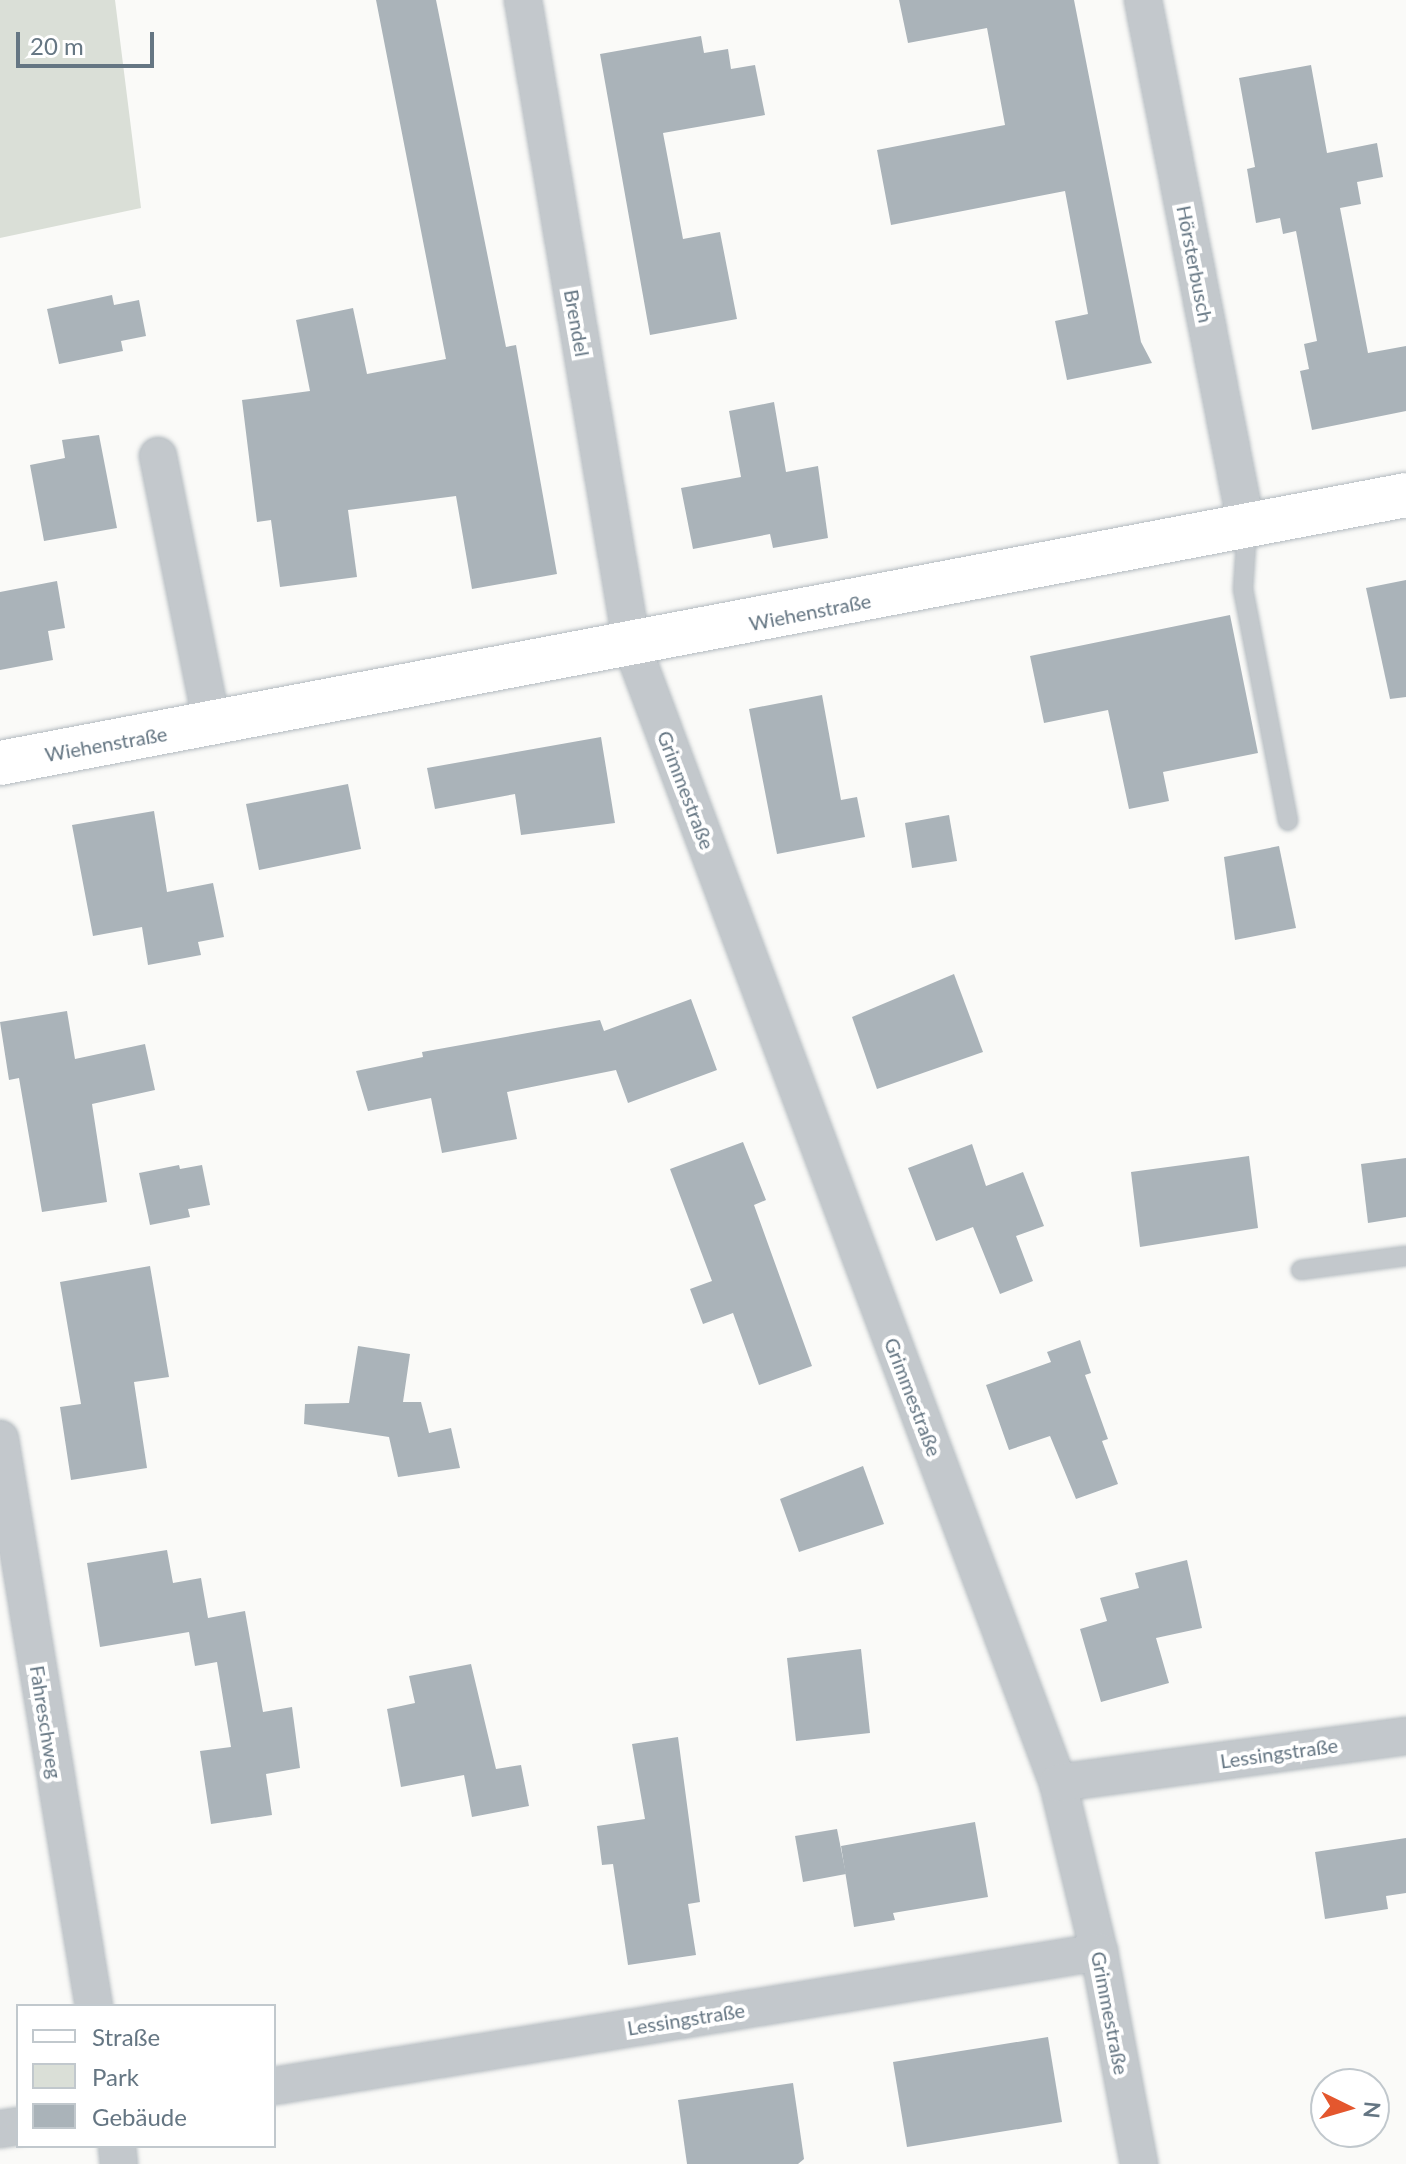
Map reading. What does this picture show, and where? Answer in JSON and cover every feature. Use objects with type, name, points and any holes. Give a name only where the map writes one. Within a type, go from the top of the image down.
[{"type":"street","name":"Brendel","points":[[523,0],[632,646]]},
{"type":"street","name":"Hörsterbusch","points":[[1143,0],[1247,529]]},
{"type":"street","points":[[158,456],[212,725]]},
{"type":"street","name":"Wiehenstraße","points":[[0,763],[1247,529],[1406,495]]},
{"type":"street","name":"Grimmestraße","points":[[632,646],[1058,1783],[1099,1952],[1139,2164]]},
{"type":"street","name":"Fahreschweg","points":[[0,1439],[94,2004]]},
{"type":"street","name":"Lessingstraße","points":[[1058,1783],[1406,1736]]},
{"type":"street","name":"Lessingstraße","points":[[276,2086],[1099,1952]]},
{"type":"lane","points":[[1247,529],[1243,589],[1288,821]]},
{"type":"lane","points":[[1301,1270],[1406,1256]]},
{"type":"green space","points":[[0,0],[115,0],[141,208],[0,238]]},
{"type":"building","points":[[376,0],[436,0],[506,347],[516,345],[557,574],[472,589],[456,496],[348,510],[357,577],[280,587],[271,520],[257,522],[242,400],[310,391],[296,320],[353,308],[367,374],[446,359]]},
{"type":"building","points":[[899,0],[1074,0],[1141,342],[1152,363],[1067,380],[1055,321],[1088,314],[1065,191],[891,225],[877,150],[1005,125],[987,28],[908,43]]},
{"type":"building","points":[[701,36],[704,53],[728,49],[731,69],[755,65],[765,115],[663,133],[683,239],[720,232],[737,319],[650,335],[600,54]]},
{"type":"building","points":[[1311,65],[1327,153],[1377,143],[1383,177],[1357,182],[1361,204],[1340,208],[1368,353],[1406,346],[1406,411],[1312,430],[1300,371],[1309,369],[1304,344],[1317,341],[1296,231],[1283,234],[1280,218],[1256,223],[1247,169],[1255,167],[1239,78]]},
{"type":"building","points":[[112,295],[114,305],[139,300],[146,336],[121,341],[123,351],[59,364],[47,309]]},
{"type":"building","points":[[774,402],[786,472],[818,466],[828,538],[773,548],[770,534],[693,549],[681,488],[741,477],[729,411]]},
{"type":"building","points":[[99,435],[117,528],[44,541],[30,465],[65,458],[62,440]]},
{"type":"building","points":[[1406,580],[1406,697],[1390,699],[1366,588]]},
{"type":"building","points":[[57,581],[65,628],[48,631],[53,660],[0,670],[0,592]]},
{"type":"building","points":[[1230,615],[1258,753],[1163,772],[1169,801],[1129,809],[1108,710],[1044,723],[1030,656]]},
{"type":"building","points":[[822,695],[841,800],[857,797],[865,837],[777,854],[749,709]]},
{"type":"building","points":[[601,737],[615,823],[521,835],[515,794],[435,809],[427,768]]},
{"type":"building","points":[[348,784],[361,849],[259,870],[246,804]]},
{"type":"building","points":[[154,811],[167,892],[213,883],[224,937],[198,942],[201,955],[148,965],[142,927],[93,936],[72,825]]},
{"type":"building","points":[[949,815],[957,861],[912,868],[905,823]]},
{"type":"building","points":[[1279,846],[1296,928],[1235,940],[1224,857]]},
{"type":"building","points":[[954,974],[983,1052],[877,1089],[852,1017]]},
{"type":"building","points":[[691,999],[717,1070],[628,1103],[616,1070],[507,1092],[517,1139],[442,1153],[431,1098],[368,1111],[356,1071],[423,1057],[422,1052],[600,1020],[604,1031]]},
{"type":"building","points":[[67,1011],[75,1059],[145,1044],[155,1090],[92,1104],[107,1202],[42,1212],[19,1078],[9,1080],[0,1022]]},
{"type":"building","points":[[743,1142],[766,1200],[754,1205],[812,1366],[759,1385],[733,1313],[703,1324],[690,1289],[712,1281],[670,1169]]},
{"type":"building","points":[[972,1144],[986,1186],[1023,1172],[1044,1226],[1016,1236],[1033,1281],[1000,1294],[973,1227],[936,1241],[908,1168]]},
{"type":"building","points":[[1249,1156],[1258,1228],[1140,1247],[1131,1172]]},
{"type":"building","points":[[1406,1158],[1406,1217],[1368,1223],[1361,1164]]},
{"type":"building","points":[[179,1165],[180,1169],[202,1165],[210,1205],[188,1209],[190,1217],[150,1225],[139,1173]]},
{"type":"building","points":[[150,1266],[169,1377],[134,1382],[147,1468],[71,1480],[60,1407],[81,1404],[60,1282]]},
{"type":"building","points":[[1080,1340],[1091,1373],[1085,1375],[1108,1439],[1102,1441],[1118,1484],[1076,1499],[1050,1436],[1009,1450],[986,1385],[1051,1362],[1047,1352]]},
{"type":"building","points":[[358,1346],[410,1354],[403,1402],[421,1402],[429,1433],[451,1428],[460,1468],[398,1477],[389,1437],[304,1424],[305,1404],[349,1403]]},
{"type":"building","points":[[863,1466],[884,1524],[799,1552],[780,1499]]},
{"type":"building","points":[[167,1550],[173,1583],[201,1578],[208,1618],[245,1611],[263,1712],[292,1707],[300,1768],[266,1774],[272,1815],[211,1824],[200,1751],[231,1747],[217,1662],[195,1666],[189,1632],[100,1647],[87,1563]]},
{"type":"building","points":[[1187,1560],[1202,1628],[1156,1638],[1169,1683],[1101,1702],[1080,1629],[1107,1621],[1100,1598],[1139,1588],[1135,1573]]},
{"type":"building","points":[[861,1649],[870,1733],[796,1741],[787,1658]]},
{"type":"building","points":[[471,1664],[496,1769],[521,1765],[529,1806],[472,1817],[464,1775],[401,1787],[387,1709],[415,1703],[409,1676]]},
{"type":"building","points":[[678,1737],[700,1902],[688,1904],[696,1955],[628,1965],[613,1864],[602,1865],[597,1826],[645,1819],[632,1744]]},
{"type":"building","points":[[975,1822],[988,1897],[893,1913],[895,1920],[854,1927],[841,1846]]},
{"type":"building","points":[[837,1829],[846,1874],[803,1882],[795,1836]]},
{"type":"building","points":[[1406,1838],[1406,1893],[1386,1896],[1388,1909],[1325,1919],[1315,1852]]},
{"type":"building","points":[[1048,2037],[1062,2122],[907,2147],[893,2062]]},
{"type":"building","points":[[793,2083],[804,2159],[798,2164],[687,2164],[678,2100]]}]
